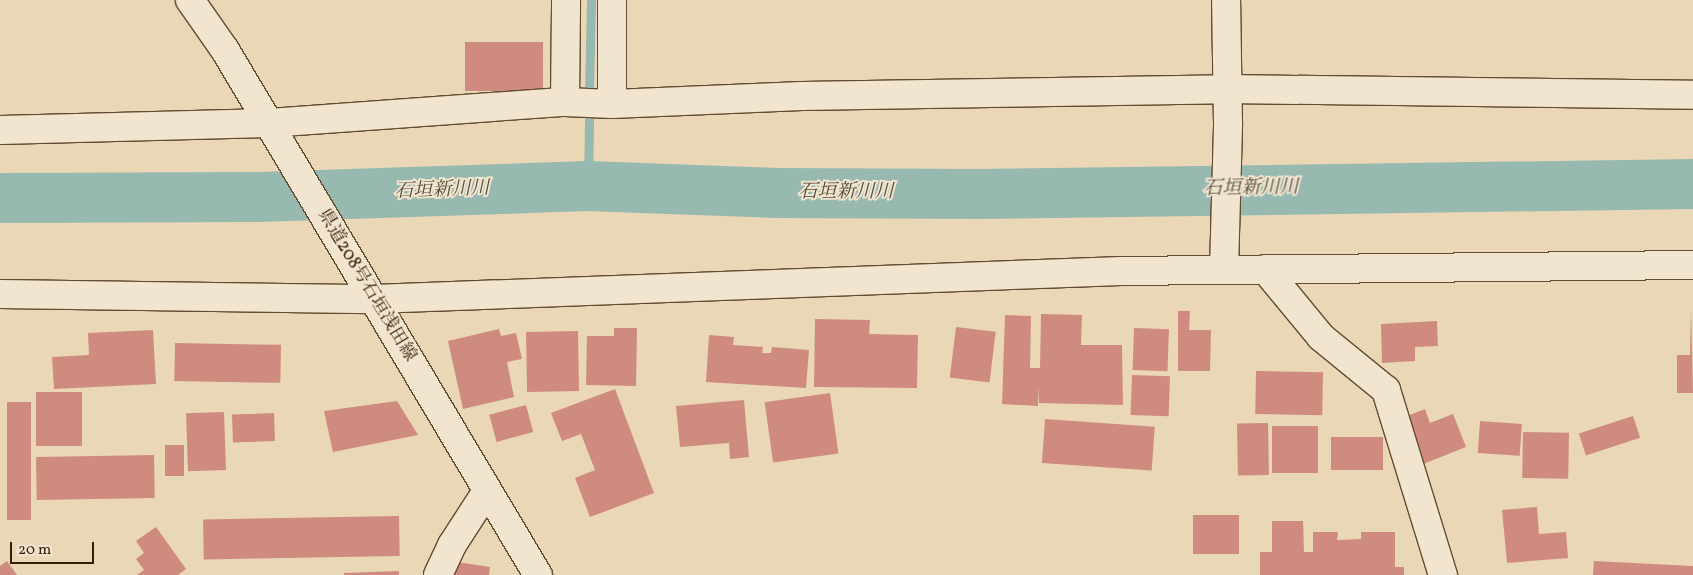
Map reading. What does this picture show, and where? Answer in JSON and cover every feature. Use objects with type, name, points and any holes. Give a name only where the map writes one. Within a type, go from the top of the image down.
[{"type":"street","name":"県道208号石垣浅田線","points":[[190,0],[269,123],[538,575]]},
{"type":"street","points":[[565,102],[566,0]]},
{"type":"street","points":[[612,0],[612,104]]},
{"type":"street","points":[[1224,270],[1228,123],[1226,0]]},
{"type":"street","points":[[0,130],[269,123],[565,102],[612,104],[802,96],[1226,89],[1693,95]]},
{"type":"street","points":[[0,294],[374,299],[1224,270],[1693,265]]},
{"type":"street","points":[[1265,269],[1321,337],[1386,390],[1442,575]]},
{"type":"street","points":[[438,575],[452,545],[487,491]]},
{"type":"building","points":[[465,42],[543,42],[543,91],[465,91]]},
{"type":"building","points":[[1691,309],[1693,393],[1677,393],[1677,355],[1690,355]]},
{"type":"building","points":[[1178,311],[1190,311],[1189,330],[1211,330],[1210,371],[1178,371]]},
{"type":"building","points":[[1041,314],[1082,315],[1081,345],[1122,345],[1123,405],[1039,403],[1038,386],[1038,406],[1002,404],[1005,315],[1031,316],[1030,368],[1040,368]]},
{"type":"building","points":[[815,319],[870,320],[869,334],[918,335],[917,388],[814,387]]},
{"type":"building","points":[[1437,321],[1438,346],[1415,347],[1415,361],[1382,363],[1381,324]]},
{"type":"building","points":[[956,327],[996,332],[989,382],[950,378]]},
{"type":"building","points":[[614,328],[637,328],[636,386],[586,385],[587,336],[614,336]]},
{"type":"building","points":[[1134,328],[1169,329],[1168,371],[1133,370]]},
{"type":"building","points":[[499,329],[501,336],[516,333],[522,359],[507,362],[514,397],[463,409],[448,341]]},
{"type":"building","points":[[153,330],[156,384],[54,389],[52,357],[89,355],[88,333]]},
{"type":"building","points":[[578,331],[579,391],[527,392],[526,332]]},
{"type":"building","points":[[709,335],[734,337],[733,345],[763,347],[762,353],[771,353],[772,347],[809,350],[806,388],[706,382]]},
{"type":"building","points":[[175,343],[281,345],[280,383],[174,381]]},
{"type":"building","points":[[1256,371],[1323,372],[1322,415],[1255,414]]},
{"type":"building","points":[[1132,375],[1170,376],[1169,416],[1131,415]]},
{"type":"building","points":[[615,389],[654,493],[590,517],[575,478],[595,470],[581,434],[562,441],[551,413]]},
{"type":"building","points":[[36,392],[82,392],[82,446],[36,446]]},
{"type":"building","points":[[830,393],[838,453],[773,463],[765,402]]},
{"type":"building","points":[[744,400],[749,457],[730,459],[729,443],[680,447],[676,406]]},
{"type":"building","points":[[397,401],[418,435],[333,452],[324,411]]},
{"type":"building","points":[[7,402],[31,402],[31,520],[7,520]]},
{"type":"building","points":[[526,405],[533,432],[497,442],[489,415]]},
{"type":"building","points":[[1425,409],[1430,423],[1453,414],[1466,447],[1418,466],[1400,419]]},
{"type":"building","points":[[224,412],[226,470],[188,471],[186,413]]},
{"type":"building","points":[[274,413],[275,441],[233,442],[232,414]]},
{"type":"building","points":[[1633,416],[1640,438],[1586,455],[1579,434]]},
{"type":"building","points":[[1045,419],[1155,427],[1152,471],[1042,463]]},
{"type":"building","points":[[1480,421],[1522,424],[1520,456],[1478,453]]},
{"type":"building","points":[[1268,423],[1269,475],[1238,476],[1237,424]]},
{"type":"building","points":[[1272,426],[1318,426],[1318,473],[1272,473]]},
{"type":"building","points":[[1523,432],[1569,433],[1568,479],[1522,478]]},
{"type":"building","points":[[1331,437],[1383,437],[1383,470],[1331,470]]},
{"type":"building","points":[[165,445],[184,445],[184,476],[165,476]]},
{"type":"building","points":[[154,455],[155,498],[37,500],[36,457]]},
{"type":"building","points":[[1537,507],[1539,534],[1566,532],[1568,558],[1507,563],[1502,510]]},
{"type":"building","points":[[1193,515],[1239,515],[1239,554],[1193,554]]},
{"type":"building","points":[[399,516],[400,556],[204,559],[203,519]]},
{"type":"building","points":[[1272,521],[1303,521],[1304,552],[1313,552],[1313,532],[1338,532],[1337,540],[1361,539],[1361,532],[1395,532],[1395,567],[1404,567],[1404,575],[1260,575],[1260,552],[1272,552]]},
{"type":"building","points":[[156,527],[186,569],[178,575],[137,575],[144,570],[136,559],[144,553],[136,541]]},
{"type":"building","points":[[7,561],[17,575],[0,575],[0,566]]},
{"type":"building","points":[[1594,561],[1693,566],[1693,575],[1593,575]]},
{"type":"building","points":[[457,562],[490,567],[489,575],[445,575],[445,571],[456,572]]},
{"type":"building","points":[[399,571],[399,575],[344,575],[344,573]]},
{"type":"waterway","points":[[589,91],[591,0]]},
{"type":"waterway","points":[[588,186],[589,119]]},
{"type":"waterway","name":"石垣新川川","points":[[0,198],[258,197],[588,186],[778,193],[979,194],[1693,184]]}]
